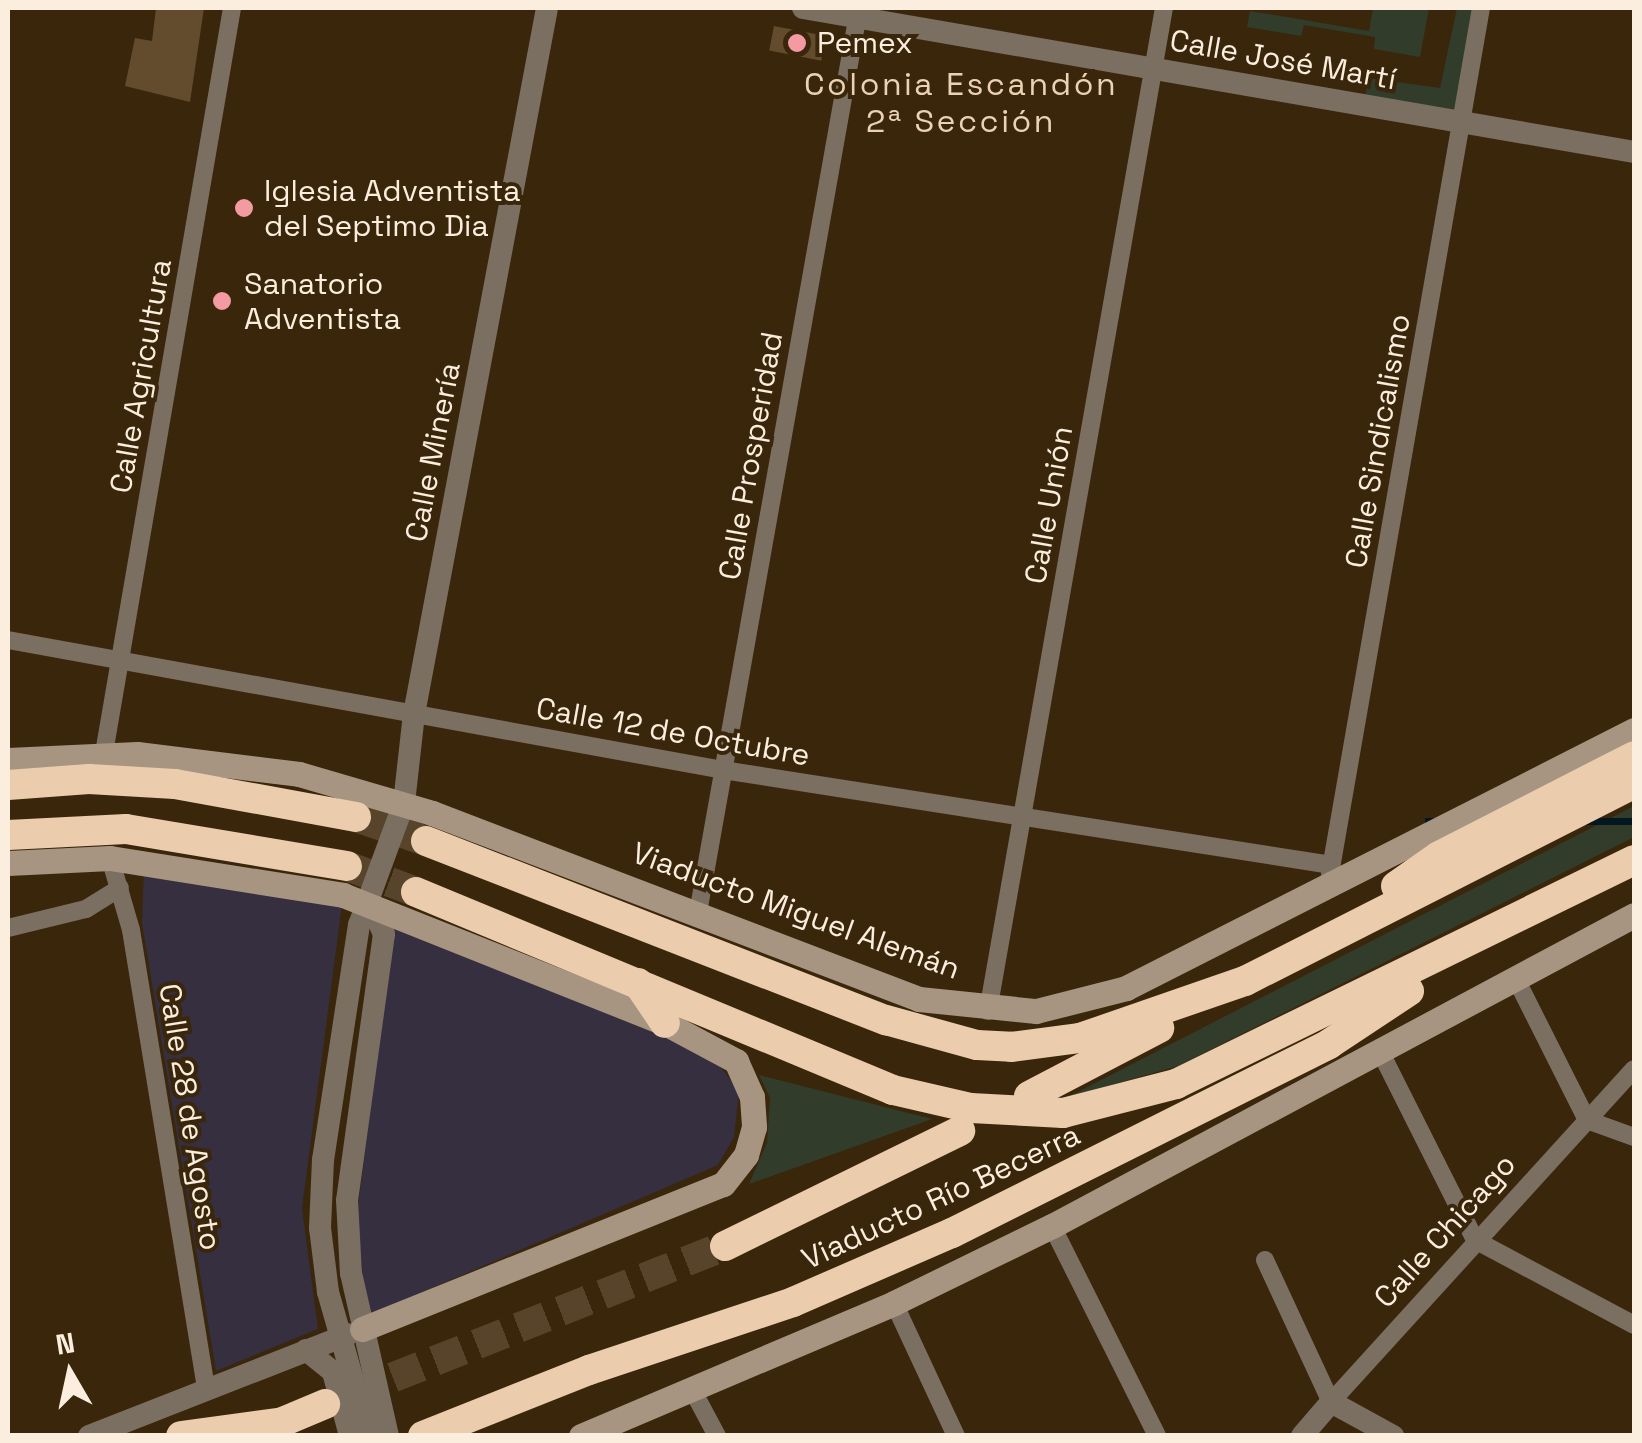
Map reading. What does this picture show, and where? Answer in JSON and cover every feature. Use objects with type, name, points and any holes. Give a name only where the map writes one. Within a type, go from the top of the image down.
[{"type":"highway","points":[[1356,922],[1439,856],[1634,756]]},
{"type":"highway","points":[[8,784],[89,778],[175,784],[356,817]]},
{"type":"highway","points":[[426,841],[870,1014],[977,1045],[1080,1038],[1244,981],[1634,784]]},
{"type":"highway","points":[[8,835],[126,829],[347,866]]},
{"type":"highway","points":[[416,892],[965,1119],[1030,1105],[1090,1110],[1176,1084],[1452,953],[1634,860]]},
{"type":"highway","points":[[1574,892],[1634,882]]},
{"type":"highway","name":"Viaducto Río Becerra","points":[[423,1436],[546,1385],[794,1302],[952,1233],[1330,1044],[1409,992],[1452,953]]},
{"type":"highway","name":"Viaducto Río Becerra","points":[[1030,1105],[1244,981]]},
{"type":"highway","points":[[638,983],[674,1027],[729,1020]]},
{"type":"highway","name":"Viaducto Río Becerra","points":[[724,1246],[965,1119]]},
{"type":"highway","points":[[250,1436],[325,1404]]},
{"type":"highway","points":[[182,1436],[284,1422]]},
{"type":"main road","name":"Viaducto Miguel Alemán","points":[[8,760],[104,753],[299,774],[698,913],[919,999],[988,1011],[1036,1011],[1106,996],[1330,875],[1634,730]]},
{"type":"main road","points":[[8,863],[110,858],[233,873],[373,899],[674,1027],[736,1061],[748,1083],[754,1127],[732,1176],[712,1190],[362,1329]]},
{"type":"main road","points":[[581,1436],[894,1302],[1052,1226],[1634,915]]},
{"type":"street","name":"Calle Agricultura","points":[[104,753],[232,8]]},
{"type":"street","name":"Calle Minería","points":[[388,1436],[336,1338],[320,1196],[359,925],[373,899],[402,809],[414,714],[547,8]]},
{"type":"street","name":"Calle José Martí","points":[[803,8],[858,12],[1634,152]]},
{"type":"street","name":"Calle Unión","points":[[988,1011],[1164,8]]},
{"type":"street","name":"Calle Sindicalismo","points":[[1330,875],[1481,8]]},
{"type":"street","name":"Calle Prosperidad","points":[[698,913],[858,12]]},
{"type":"street","name":"Calle 12 de Octubre","points":[[8,640],[1330,875]]},
{"type":"street","name":"Calle 28 de Agosto","points":[[110,858],[120,888],[206,1387]]},
{"type":"street","points":[[8,928],[86,909],[120,888]]},
{"type":"street","name":"Calle Minería","points":[[369,1436],[351,1365],[362,1329],[347,1200],[384,934],[373,899]]},
{"type":"street","points":[[1516,979],[1587,1120],[1634,1137]]},
{"type":"street","points":[[1380,1052],[1475,1240],[1634,1325]]},
{"type":"street","name":"Calle Chicago","points":[[1302,1436],[1475,1240],[1634,1069]]},
{"type":"street","points":[[1052,1226],[1157,1436]]},
{"type":"street","points":[[1265,1260],[1331,1402],[1393,1436]]},
{"type":"street","points":[[894,1302],[956,1436]]},
{"type":"street","points":[[89,1436],[362,1329]]},
{"type":"street","points":[[306,1350],[351,1365],[350,1436]]},
{"type":"street","points":[[693,1391],[716,1436]]},
{"type":"shaded area","points":[[144,867],[342,905],[302,1208],[318,1329],[216,1371],[142,923]]},
{"type":"shaded area","points":[[393,925],[713,1057],[739,1091],[734,1137],[718,1165],[367,1316],[357,1216]]},
{"type":"green space","points":[[1373,8],[1429,8],[1420,57],[1374,49],[1375,37],[1304,25],[1301,36],[1247,27],[1250,11],[1369,31]]},
{"type":"green space","points":[[1457,8],[1477,8],[1457,117],[1365,101],[1368,78],[1440,88]]},
{"type":"green space","points":[[1634,806],[1634,837],[1178,1066],[1068,1097]]},
{"type":"green space","points":[[759,1075],[932,1119],[749,1184],[767,1143],[770,1098]]},
{"type":"water","points":[[1425,818],[1634,818],[1634,825],[1425,825]]},
{"type":"building","points":[[156,8],[204,8],[190,102],[125,86],[135,38],[152,41]]},
{"type":"building","name":"Pemex","points":[[774,26],[826,36],[821,61],[769,51]]},
{"type":"tunnel","points":[[356,817],[426,841]]},
{"type":"tunnel","points":[[347,866],[416,892]]},
{"type":"tunnel","points":[[351,1394],[725,1246]]},
{"type":"place","name":"Pemex","points":[[797,43]]},
{"type":"place","name":"Iglesia Adventista del Septimo Dia","points":[[244,208]]},
{"type":"place","name":"Sanatorio Adventista","points":[[222,301]]},
{"type":"district","name":"Colonia Escandón 2ª Sección","points":[[961,104]]}]
